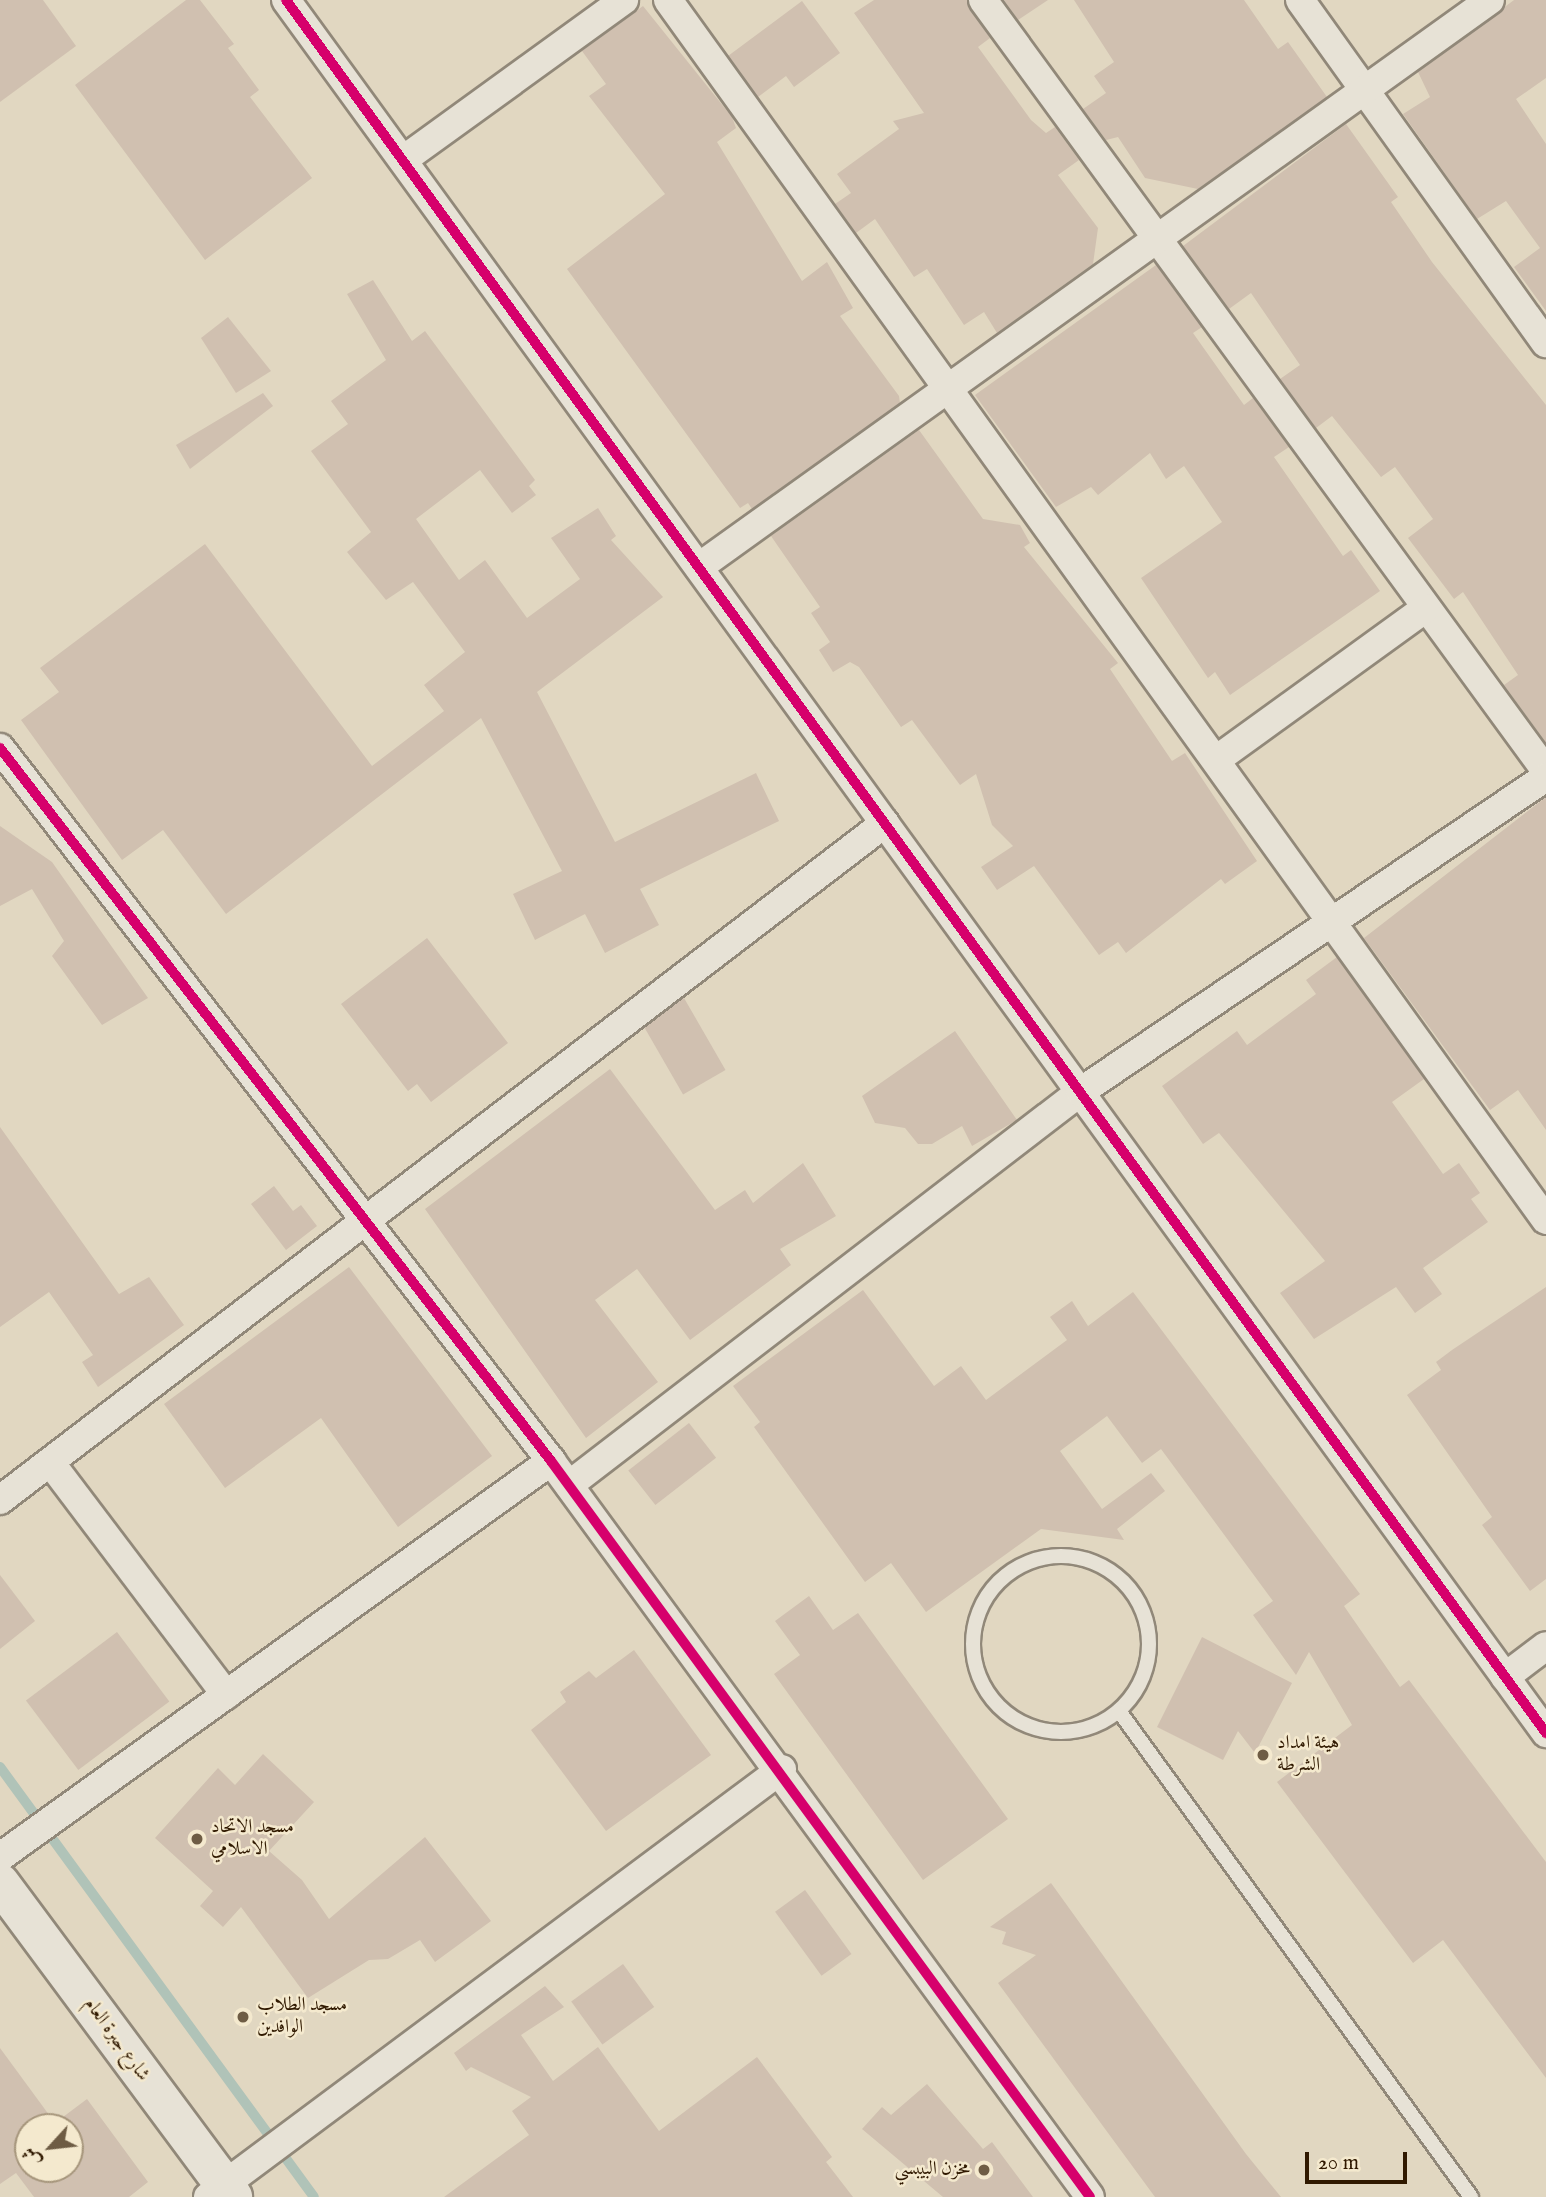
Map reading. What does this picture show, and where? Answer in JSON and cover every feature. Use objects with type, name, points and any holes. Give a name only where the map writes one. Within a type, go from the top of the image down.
[{"type":"main road","name":"شارع جبرة العام","points":[[0,1883],[221,2193]]},
{"type":"street","points":[[286,0],[1546,1733]]},
{"type":"street","points":[[403,160],[624,0]]},
{"type":"street","points":[[668,0],[1335,923],[1546,1220]]},
{"type":"street","points":[[983,0],[1546,771]]},
{"type":"street","points":[[1300,0],[1546,343]]},
{"type":"street","points":[[699,567],[1367,92],[1490,0]]},
{"type":"street","points":[[1216,760],[1426,608]]},
{"type":"street","points":[[0,747],[369,1221],[551,1461],[782,1769],[1090,2197]]},
{"type":"street","points":[[569,1485],[1080,1092],[1335,923],[1546,777]]},
{"type":"street","points":[[0,1500],[369,1221],[885,823]]},
{"type":"street","points":[[0,1857],[551,1461]]},
{"type":"street","points":[[50,1462],[226,1695]]},
{"type":"street","points":[[1505,1677],[1546,1646]]},
{"type":"street","points":[[221,2193],[782,1769]]},
{"type":"lane","points":[[1074,1556],[1119,1577],[1136,1596],[1146,1619],[1148,1657],[1136,1692],[1119,1711],[1074,1732],[1049,1732],[1004,1712],[987,1693],[973,1645],[986,1597],[1003,1577],[1024,1563],[1074,1556]]},
{"type":"lane","points":[[1119,1711],[1471,2197]]},
{"type":"building","points":[[0,0],[43,0],[76,46],[0,102]]},
{"type":"building","points":[[186,0],[200,0],[234,44],[228,48],[259,90],[250,97],[312,178],[205,260],[75,85]]},
{"type":"building","points":[[874,0],[967,0],[990,38],[978,47],[1031,120],[1046,133],[1055,127],[1079,160],[1058,175],[1098,228],[1093,264],[997,333],[984,312],[964,325],[927,269],[914,277],[875,219],[856,233],[835,204],[851,193],[837,174],[899,129],[893,121],[924,113],[854,13]]},
{"type":"building","points":[[1004,0],[1048,0],[1018,20]]},
{"type":"building","points":[[1074,0],[1244,0],[1278,49],[1288,42],[1327,97],[1198,189],[1145,178],[1118,137],[1106,140],[1083,109],[1106,93],[1094,76],[1114,62]]},
{"type":"building","points":[[1514,0],[1546,0],[1546,78],[1516,99],[1546,144],[1546,311],[1514,267],[1540,248],[1506,201],[1477,219],[1403,114],[1430,97],[1418,72]]},
{"type":"building","points":[[802,1],[840,53],[794,87],[786,76],[758,97],[728,56]]},
{"type":"building","points":[[643,6],[732,117],[736,128],[717,142],[802,281],[827,262],[853,308],[840,316],[899,396],[900,403],[752,509],[748,503],[740,508],[567,269],[665,194],[589,96],[606,84],[582,51]]},
{"type":"building","points":[[1346,124],[1398,197],[1391,202],[1432,262],[1546,405],[1546,743],[1504,685],[1518,675],[1463,592],[1454,599],[1408,538],[1433,519],[1395,467],[1381,477],[1332,416],[1316,428],[1280,379],[1300,365],[1251,293],[1229,309],[1183,246]]},
{"type":"building","points":[[1156,265],[1202,327],[1193,333],[1244,405],[1253,398],[1289,447],[1274,457],[1343,556],[1351,550],[1380,591],[1230,695],[1215,672],[1208,678],[1141,578],[1222,522],[1184,466],[1166,479],[1150,453],[1098,495],[1091,487],[1056,507],[975,395]]},
{"type":"building","points":[[373,280],[412,341],[425,331],[535,480],[529,486],[536,495],[512,513],[480,470],[416,519],[459,580],[485,560],[527,618],[580,579],[551,538],[598,508],[616,536],[611,540],[663,597],[537,692],[615,842],[756,773],[779,821],[640,889],[659,925],[605,953],[585,914],[535,940],[513,894],[562,871],[481,718],[226,914],[163,830],[122,860],[21,720],[59,692],[40,668],[205,544],[372,766],[444,711],[424,685],[465,652],[413,582],[386,600],[347,552],[371,532],[311,451],[348,424],[331,401],[386,360],[347,294]]},
{"type":"building","points":[[228,317],[271,371],[236,393],[201,338]]},
{"type":"building","points":[[263,393],[273,406],[190,469],[176,445]]},
{"type":"building","points":[[919,430],[983,519],[1020,525],[1030,543],[1024,547],[1118,663],[1110,669],[1172,761],[1185,753],[1257,861],[1225,884],[1221,879],[1126,953],[1118,942],[1099,955],[1034,866],[997,890],[981,867],[1013,846],[992,825],[976,774],[960,785],[912,720],[901,727],[859,667],[850,662],[833,672],[819,650],[830,642],[811,613],[820,607],[771,536]]},
{"type":"building","points":[[1546,797],[1546,1130],[1518,1090],[1490,1110],[1364,938]]},
{"type":"building","points":[[0,826],[52,862],[148,998],[102,1025],[52,956],[64,941],[32,889],[0,906]]},
{"type":"building","points":[[427,938],[508,1043],[431,1102],[417,1084],[408,1091],[341,1004]]},
{"type":"building","points":[[1337,957],[1424,1079],[1392,1102],[1443,1174],[1459,1163],[1480,1193],[1471,1199],[1488,1222],[1423,1268],[1442,1294],[1415,1313],[1396,1287],[1314,1339],[1280,1293],[1325,1261],[1219,1133],[1203,1144],[1162,1086],[1237,1031],[1247,1045],[1316,994],[1306,980]]},
{"type":"building","points":[[684,998],[726,1070],[683,1094],[642,1023]]},
{"type":"building","points":[[955,1031],[1017,1120],[972,1146],[962,1126],[932,1144],[918,1144],[905,1128],[875,1123],[862,1096]]},
{"type":"building","points":[[610,1069],[715,1210],[745,1190],[753,1203],[803,1163],[836,1216],[780,1249],[791,1265],[690,1340],[637,1269],[595,1300],[658,1382],[586,1438],[425,1209]]},
{"type":"building","points":[[0,1127],[119,1294],[149,1277],[184,1325],[98,1387],[82,1362],[93,1355],[49,1292],[0,1327]]},
{"type":"building","points":[[274,1186],[293,1211],[301,1205],[317,1226],[286,1250],[251,1204]]},
{"type":"building","points":[[349,1267],[492,1456],[398,1527],[321,1418],[225,1488],[164,1404]]},
{"type":"building","points":[[1546,1287],[1546,1579],[1530,1591],[1482,1525],[1492,1517],[1407,1395],[1441,1370],[1436,1362]]},
{"type":"building","points":[[863,1290],[934,1386],[961,1366],[986,1400],[1067,1340],[1050,1317],[1072,1301],[1088,1326],[1133,1292],[1360,1594],[1344,1606],[1400,1687],[1409,1680],[1546,1862],[1546,2078],[1443,1940],[1413,1963],[1277,1782],[1352,1725],[1309,1652],[1296,1675],[1253,1615],[1273,1601],[1161,1449],[1142,1463],[1107,1416],[1060,1451],[1102,1509],[1151,1473],[1165,1491],[1117,1529],[1124,1540],[1041,1529],[926,1612],[891,1563],[865,1582],[754,1427],[760,1422],[733,1386]]},
{"type":"building","points":[[689,1423],[716,1458],[655,1505],[628,1470]]},
{"type":"building","points":[[0,1575],[35,1621],[0,1649]]},
{"type":"building","points":[[809,1596],[833,1630],[858,1613],[1008,1819],[923,1880],[774,1674],[800,1655],[775,1621]]},
{"type":"building","points":[[117,1632],[169,1701],[78,1770],[26,1701]]},
{"type":"building","points":[[1202,1637],[1292,1683],[1255,1753],[1238,1731],[1223,1760],[1157,1727]]},
{"type":"building","points":[[634,1650],[711,1755],[606,1831],[531,1730],[566,1702],[560,1692],[589,1671],[596,1678]]},
{"type":"building","points":[[263,1754],[314,1802],[269,1851],[302,1880],[329,1919],[425,1837],[491,1921],[435,1962],[420,1940],[388,1959],[369,1960],[308,1998],[241,1907],[223,1927],[200,1906],[213,1891],[155,1838],[218,1768],[235,1785]]},
{"type":"building","points":[[1051,1883],[1246,2154],[1281,2197],[1155,2197],[998,1983],[1036,1955],[1002,1944],[1006,1932],[990,1927]]},
{"type":"building","points":[[805,1890],[851,1954],[822,1976],[775,1912]]},
{"type":"building","points":[[623,1964],[654,2007],[602,2044],[571,2002]]},
{"type":"building","points":[[545,1986],[564,2007],[521,2035],[553,2081],[598,2047],[659,2131],[757,2057],[832,2157],[826,2162],[853,2197],[444,2197],[529,2135],[512,2111],[531,2097],[471,2067],[466,2071],[454,2053]]},
{"type":"building","points":[[0,2048],[48,2113],[14,2113],[14,2174],[0,2184]]},
{"type":"building","points":[[927,2084],[983,2149],[992,2142],[1033,2197],[943,2197],[862,2129],[882,2107],[891,2115]]},
{"type":"building","points":[[87,2099],[148,2182],[129,2197],[34,2197],[24,2183],[84,2183],[84,2113],[68,2113]]},
{"type":"waterway","points":[[0,1767],[314,2197]]},
{"type":"cycle path","points":[[286,0],[1546,1733]]},
{"type":"cycle path","points":[[0,748],[551,1461],[1090,2197]]},
{"type":"place","name":"هيئة امداد الشرطة","points":[[1263,1755]]},
{"type":"place","name":"مسجد الاتحاد الاسلامي","points":[[197,1839]]},
{"type":"place","name":"مسجد الطلاب الوافدين","points":[[243,2017]]},
{"type":"place","name":"مخزن البيبسي","points":[[984,2170]]}]
